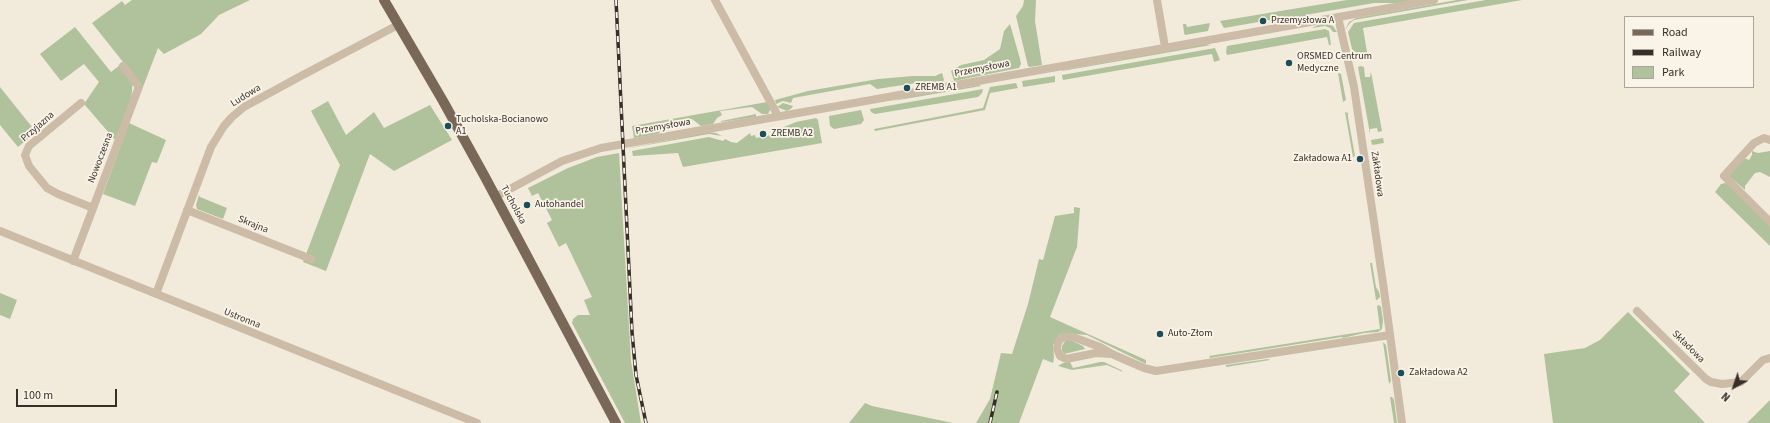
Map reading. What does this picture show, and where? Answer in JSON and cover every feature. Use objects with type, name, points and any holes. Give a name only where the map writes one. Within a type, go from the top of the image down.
[{"type":"main road","name":"Tucholska","points":[[384,0],[443,101],[496,197],[616,423]]},
{"type":"street","points":[[715,0],[778,116]]},
{"type":"street","points":[[1157,0],[1165,47]]},
{"type":"street","name":"Przemysłowa","points":[[496,197],[554,164],[582,153],[616,145],[1434,0]]},
{"type":"street","name":"Zakładowa","points":[[1338,17],[1354,87],[1402,423]]},
{"type":"street","name":"Ludowa","points":[[156,294],[211,147],[224,126],[232,117],[244,107],[398,25]]},
{"type":"street","name":"Nowoczesna","points":[[73,261],[138,87],[124,66]]},
{"type":"street","name":"Przyjazna","points":[[81,103],[29,146],[25,155],[29,166],[48,188],[58,194],[93,208]]},
{"type":"street","points":[[1770,140],[1764,138],[1754,143],[1724,176],[1770,222]]},
{"type":"street","name":"Skrajna","points":[[187,210],[311,259]]},
{"type":"street","name":"Ustronna","points":[[0,231],[476,423]]},
{"type":"street","name":"Składowa","points":[[1637,311],[1706,379],[1711,382],[1722,384],[1742,382],[1763,360],[1770,358]]},
{"type":"street","points":[[1112,354],[1096,352],[1066,359],[1060,356],[1056,349],[1060,340],[1064,336],[1069,336],[1102,348],[1146,369],[1158,371],[1390,335]]},
{"type":"green space","points":[[132,0],[250,0],[219,15],[201,34],[164,54],[158,48],[143,87],[92,23],[122,1],[125,5]]},
{"type":"green space","points":[[1024,0],[1036,0],[1035,21],[1042,65],[1028,66],[1016,16],[1023,6]]},
{"type":"green space","points":[[1347,0],[1412,0],[1397,3],[1374,3],[1311,14],[1292,21],[1270,22],[1270,20],[1224,28],[1220,21]]},
{"type":"green space","points":[[1457,0],[1468,0],[1354,20],[1345,30],[1349,22],[1356,18]]},
{"type":"green space","points":[[1486,0],[1522,0],[1363,28],[1368,58],[1356,54],[1352,49],[1348,32],[1354,23]]},
{"type":"green space","points":[[1210,23],[1208,31],[1185,35],[1184,33],[1183,24],[1186,24],[1187,27]]},
{"type":"green space","points":[[1010,24],[1020,59],[1021,64],[1019,68],[954,81],[951,71],[961,65],[984,60],[1000,49],[1004,31]]},
{"type":"green space","points":[[1320,24],[1333,26],[1337,32],[1333,32],[1330,28],[1325,26],[1312,28]]},
{"type":"green space","points":[[75,27],[111,72],[120,65],[133,80],[131,101],[116,141],[84,104],[99,82],[84,64],[61,81],[40,54]]},
{"type":"green space","points":[[1325,29],[1329,31],[1331,45],[1329,45],[1327,37],[1227,55],[1226,52],[1227,46]]},
{"type":"green space","points":[[1205,44],[1211,45],[1062,71],[1063,70]]},
{"type":"green space","points":[[1215,48],[1220,60],[1214,62],[1212,54],[1063,80],[1062,76],[1062,75]]},
{"type":"green space","points":[[1358,67],[1364,67],[1365,77],[1370,77],[1371,72],[1382,131],[1378,132],[1377,128],[1370,129],[1370,134]]},
{"type":"green space","points":[[942,73],[944,80],[943,82],[935,84],[917,85],[916,83],[877,89],[870,84],[793,98],[791,103],[783,101],[776,104],[775,100],[808,91],[878,79],[935,76]]},
{"type":"green space","points":[[1338,73],[1341,74],[1346,100],[1343,102]]},
{"type":"green space","points":[[1055,76],[1055,82],[1023,87],[1022,81]]},
{"type":"green space","points":[[1016,83],[1018,88],[990,93],[985,110],[875,131],[874,129],[983,108],[990,87]]},
{"type":"green space","points":[[979,85],[981,86],[893,101],[912,96]]},
{"type":"green space","points":[[0,87],[36,132],[18,147],[0,125]]},
{"type":"green space","points":[[983,89],[982,93],[978,97],[875,114],[871,112],[870,109]]},
{"type":"green space","points":[[328,101],[346,135],[374,112],[384,128],[430,105],[452,140],[394,171],[370,154],[326,271],[303,262],[340,165],[311,111]]},
{"type":"green space","points":[[767,102],[771,108],[768,114],[762,114],[752,107],[720,111],[722,115],[717,118],[713,124],[701,126],[692,119],[659,125],[663,129],[658,134],[634,138],[632,126]]},
{"type":"green space","points":[[783,103],[793,106],[787,111],[777,107]]},
{"type":"green space","points":[[861,110],[864,120],[861,124],[834,129],[830,126],[829,116]]},
{"type":"green space","points":[[1345,112],[1348,113],[1355,156],[1353,157]]},
{"type":"green space","points":[[756,114],[756,117],[721,122],[721,121]]},
{"type":"green space","points":[[816,118],[818,120],[822,143],[683,167],[678,153],[633,156],[632,151],[709,137],[723,141],[725,139],[737,143],[750,133],[751,136],[755,135],[756,138],[772,135],[772,132],[796,122]]},
{"type":"green space","points":[[129,123],[166,140],[157,163],[152,162],[135,206],[103,194]]},
{"type":"green space","points":[[709,132],[722,136],[709,134],[624,149]]},
{"type":"green space","points":[[1383,138],[1384,143],[1372,145],[1371,140]]},
{"type":"green space","points":[[1752,151],[1758,153],[1770,151],[1770,177],[1760,172],[1755,173],[1745,186],[1745,190],[1729,176],[1744,158],[1749,160],[1752,155]]},
{"type":"green space","points":[[619,153],[631,361],[641,423],[625,423],[572,323],[573,319],[578,315],[590,315],[584,300],[592,297],[566,243],[559,247],[547,223],[552,220],[538,193],[532,196],[528,188],[568,168],[597,157]]},
{"type":"green space","points":[[1721,184],[1728,184],[1770,226],[1770,246],[1715,192]]},
{"type":"green space","points":[[199,195],[200,197],[227,208],[223,219],[197,209],[196,205]]},
{"type":"green space","points":[[1074,207],[1080,208],[1077,247],[1050,317],[1146,360],[1146,364],[1087,335],[1064,333],[1059,335],[1053,345],[1053,363],[1043,359],[1019,423],[976,423],[990,399],[1001,353],[1012,354],[1028,304],[1039,259],[1043,260],[1055,216],[1074,213]]},
{"type":"green space","points":[[1370,263],[1372,263],[1376,287],[1380,297],[1377,300],[1376,300]]},
{"type":"green space","points":[[0,293],[17,300],[10,319],[0,315]]},
{"type":"green space","points":[[1379,305],[1381,307],[1383,320],[1382,329],[1378,332],[1210,358],[1209,356],[1380,329],[1377,306]]},
{"type":"green space","points":[[1628,312],[1690,374],[1674,391],[1705,423],[1553,423],[1544,354],[1585,348],[1600,340]]},
{"type":"green space","points":[[1070,340],[1083,346],[1085,349],[1064,354],[1062,351],[1062,346],[1065,341]]},
{"type":"green space","points":[[1383,342],[1386,345],[1391,381],[1389,384]]},
{"type":"green space","points":[[1268,359],[1270,360],[1226,367],[1226,365]]},
{"type":"green space","points":[[1070,362],[1073,368],[1104,362],[1123,372],[1107,365],[1072,370],[1058,366],[1063,363]]},
{"type":"green space","points":[[1390,397],[1394,400],[1397,423],[1394,423]]},
{"type":"green space","points":[[1770,400],[1770,423],[1747,423]]},
{"type":"green space","points":[[865,403],[872,406],[953,423],[849,423]]},
{"type":"railway","points":[[616,0],[632,332],[636,375],[646,423]]},
{"type":"railway","points":[[990,423],[997,392]]},
{"type":"place","name":"Przemysłowa A","points":[[1263,21]]},
{"type":"place","name":"ORSMED Centrum Medyczne","points":[[1289,63]]},
{"type":"place","name":"ZREMB A1","points":[[907,88]]},
{"type":"place","name":"Tucholska-Bocianowo A1","points":[[448,126]]},
{"type":"place","name":"ZREMB A2","points":[[763,134]]},
{"type":"place","name":"Zakładowa A1","points":[[1360,159]]},
{"type":"place","name":"Autohandel","points":[[527,205]]},
{"type":"place","name":"Auto-Złom","points":[[1160,334]]},
{"type":"place","name":"Zakładowa A2","points":[[1401,373]]}]
